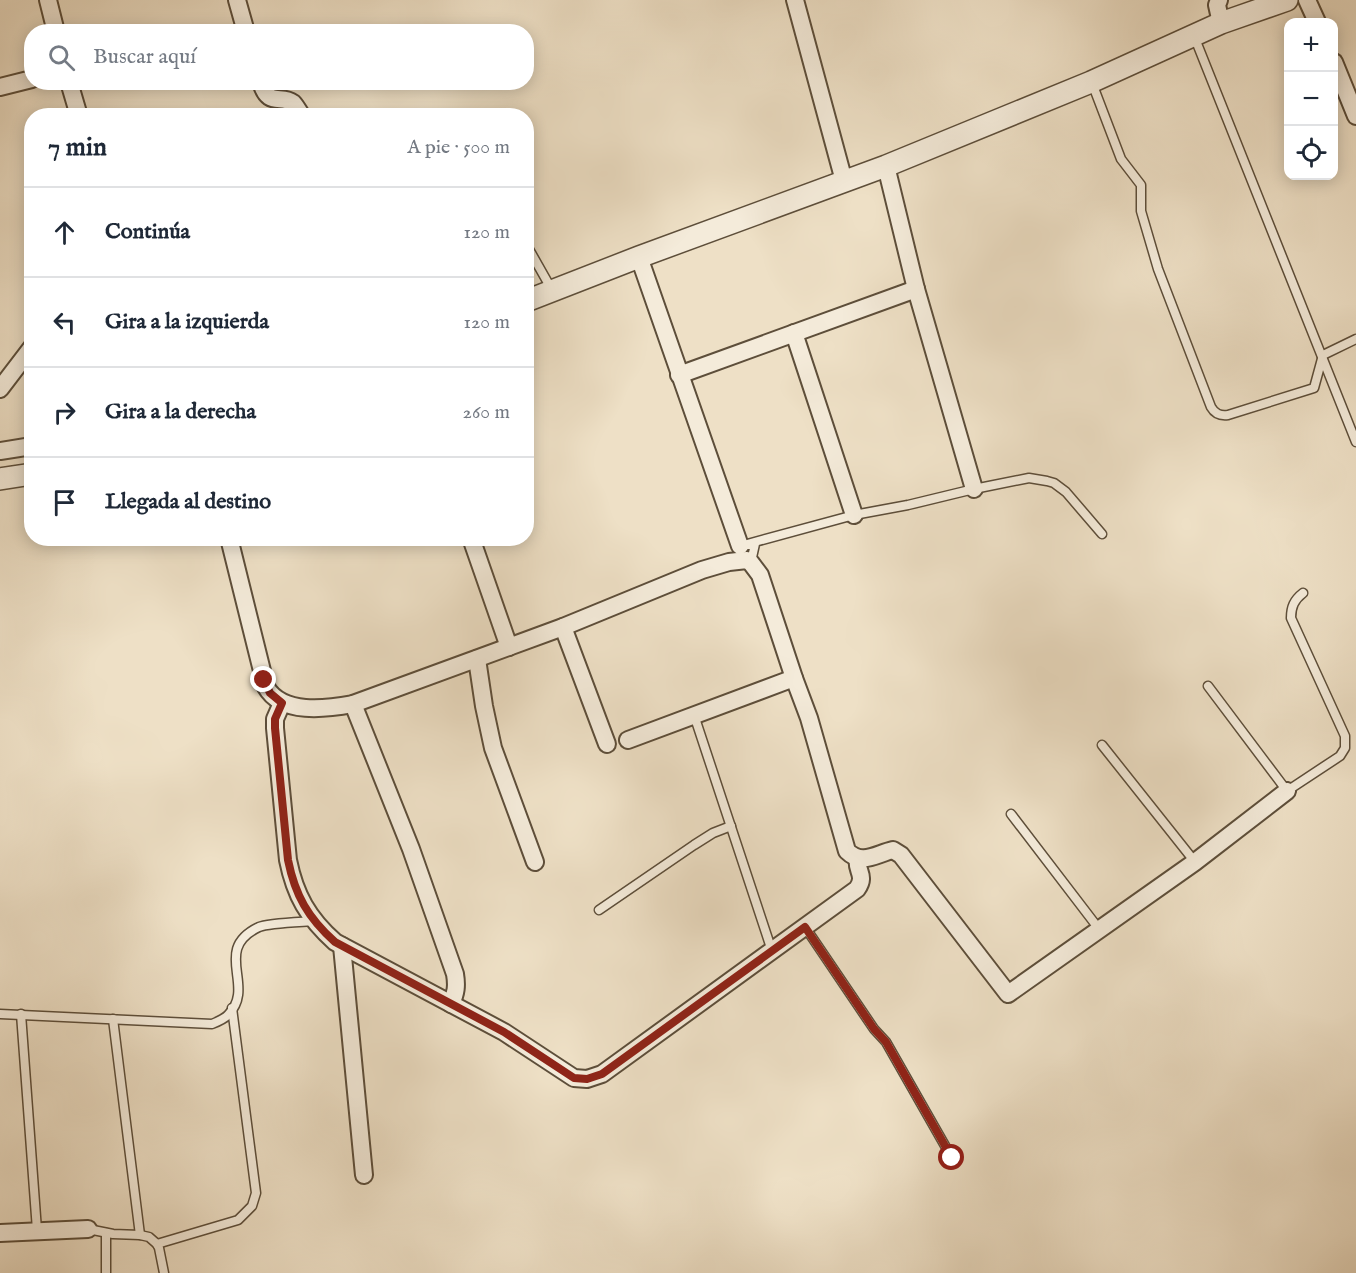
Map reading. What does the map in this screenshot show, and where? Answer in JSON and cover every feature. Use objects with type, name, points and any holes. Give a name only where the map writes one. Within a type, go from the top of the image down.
[{"type":"street","points":[[48,0],[54,24]]},
{"type":"street","points":[[237,0],[244,24]]},
{"type":"street","points":[[795,0],[844,181]]},
{"type":"street","points":[[1219,0],[1217,5],[1221,23]]},
{"type":"street","points":[[534,298],[886,166],[1091,82],[1221,23],[1287,0]]},
{"type":"street","points":[[1307,0],[1315,18]]},
{"type":"street","points":[[1338,71],[1355,110]]},
{"type":"street","points":[[0,87],[24,82]]},
{"type":"street","points":[[71,90],[77,108]]},
{"type":"street","points":[[264,90],[268,96],[276,100],[292,102],[296,108]]},
{"type":"street","points":[[886,166],[916,289],[974,489]]},
{"type":"street","points":[[639,257],[740,546]]},
{"type":"street","points":[[679,375],[916,289]]},
{"type":"street","points":[[794,333],[854,515]]},
{"type":"street","points":[[0,389],[24,358]]},
{"type":"street","points":[[0,451],[24,447]]},
{"type":"street","points":[[0,480],[24,476]]},
{"type":"street","points":[[231,546],[264,680],[270,693],[282,703],[318,708],[353,704],[510,647],[702,570],[729,562],[747,560],[760,575],[809,718],[845,846],[852,855],[864,859],[893,850],[901,855],[1008,994],[1195,862],[1287,790]]},
{"type":"street","points":[[474,546],[510,647]]},
{"type":"street","points":[[562,627],[607,744]]},
{"type":"street","points":[[477,659],[493,748],[535,862]]},
{"type":"street","points":[[628,740],[794,678]]},
{"type":"street","points":[[282,703],[275,719],[275,728],[288,860],[297,893],[314,921],[342,946],[504,1032],[574,1078],[587,1079],[602,1074],[858,889],[862,880],[857,863],[858,858]]},
{"type":"street","points":[[353,704],[411,849],[455,974],[457,986],[451,1004]]},
{"type":"street","points":[[342,946],[364,1175]]},
{"type":"street","points":[[0,1233],[88,1229]]},
{"type":"lane","points":[[1194,36],[1356,442]]},
{"type":"lane","points":[[1091,82],[1121,159],[1141,185],[1141,212],[1158,269],[1213,411],[1220,415],[1228,415],[1314,388],[1323,355],[1356,339]]},
{"type":"lane","points":[[534,258],[552,290]]},
{"type":"lane","points":[[740,546],[854,515],[1029,478],[1054,483],[1066,492],[1102,534]]},
{"type":"lane","points":[[740,546],[755,544],[751,563]]},
{"type":"lane","points":[[1208,687],[1287,790],[1336,759],[1342,752],[1345,736],[1291,618],[1294,601],[1303,593]]},
{"type":"lane","points":[[694,715],[772,951]]},
{"type":"lane","points":[[1102,745],[1195,862]]},
{"type":"lane","points":[[1011,814],[1099,929]]},
{"type":"lane","points":[[599,910],[694,845],[713,833],[731,826]]},
{"type":"lane","points":[[0,1014],[212,1024],[227,1016],[239,998],[235,955],[241,939],[261,926],[314,921]]},
{"type":"lane","points":[[805,927],[874,1029],[886,1042],[952,1158]]},
{"type":"lane","points":[[157,1244],[238,1220],[252,1206],[256,1193],[232,1008]]},
{"type":"lane","points":[[21,1014],[38,1230]]},
{"type":"lane","points":[[113,1019],[140,1235]]},
{"type":"lane","points":[[88,1229],[149,1237],[159,1248],[164,1273]]},
{"type":"lane","points":[[106,1233],[106,1273]]},
{"type":"route","points":[[264,680],[270,693],[282,703],[275,719],[275,728],[288,860],[292,876],[305,908],[314,921],[335,942],[504,1032],[574,1078],[587,1079],[602,1074],[805,927],[874,1029],[886,1042],[952,1158]]}]
